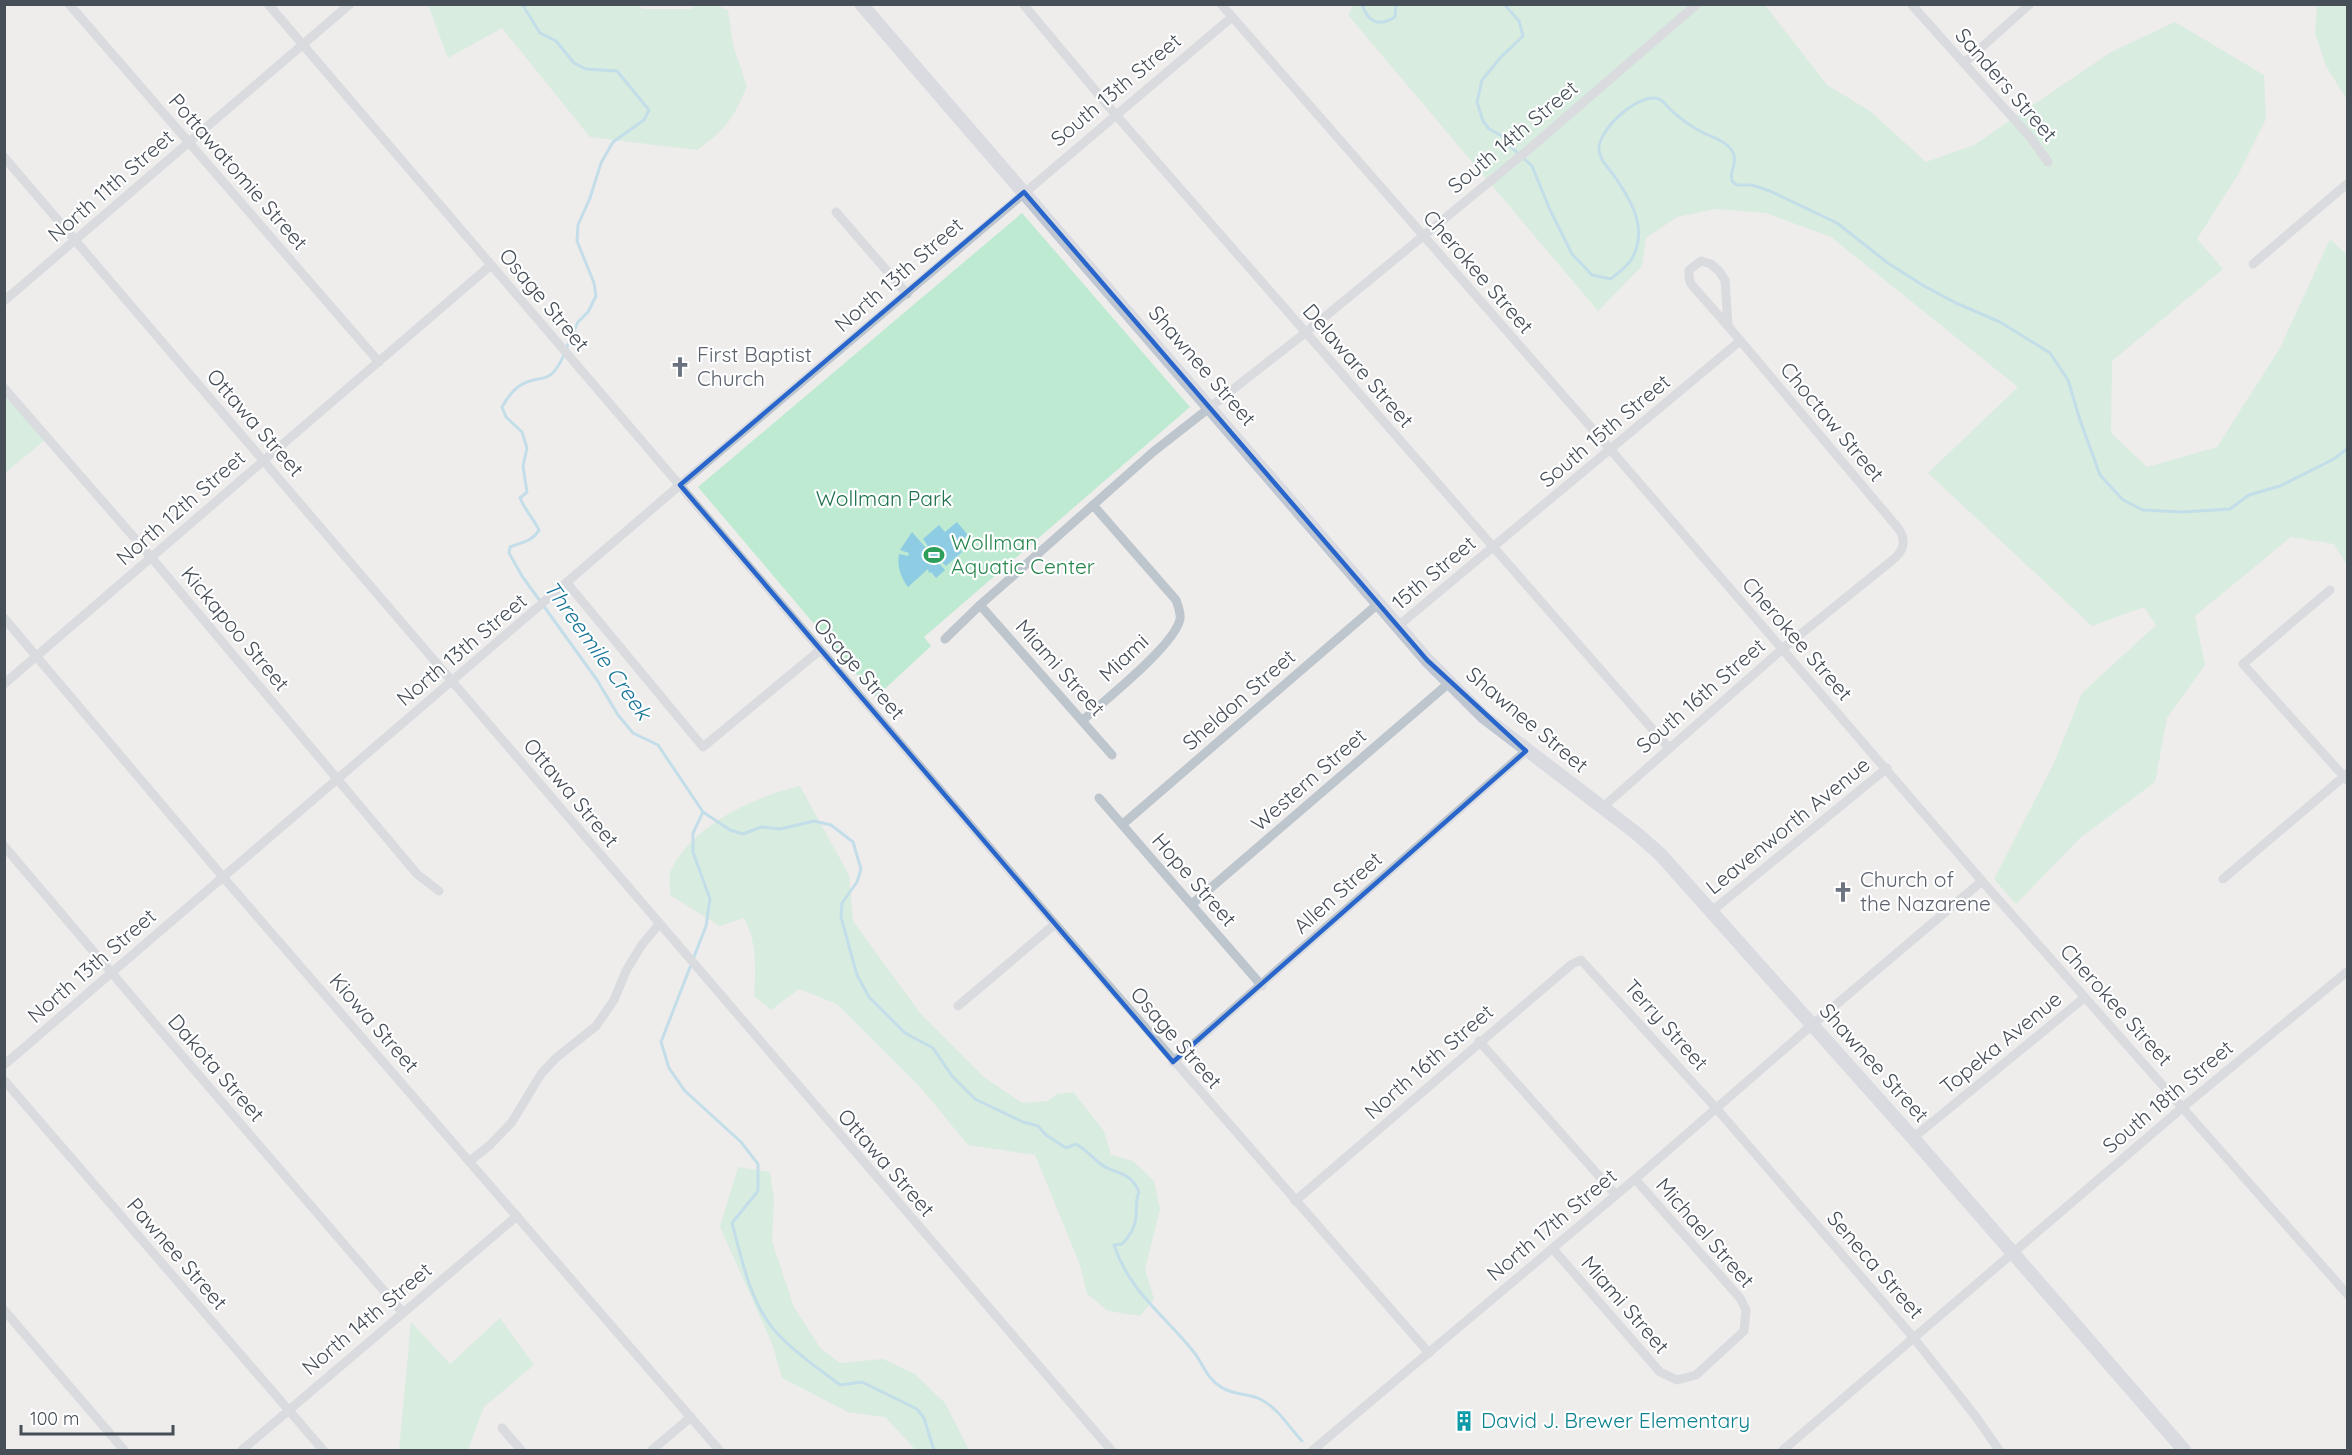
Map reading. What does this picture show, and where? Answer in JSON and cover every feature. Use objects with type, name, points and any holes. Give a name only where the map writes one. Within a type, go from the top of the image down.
[{"type":"street","name":"Pottawatomie Street","points":[[69,4],[380,362]]},
{"type":"street","name":"Osage Street","points":[[268,4],[680,485],[819,651],[1173,1062],[1428,1353]]},
{"type":"street","name":"North 11th Street","points":[[4,301],[350,4]]},
{"type":"street","name":"Shawnee Street","points":[[861,4],[1449,683],[1484,717],[1603,807],[1660,854],[1913,1138],[2184,1450]]},
{"type":"street","name":"Delaware Street","points":[[1023,4],[1305,333],[1669,748]]},
{"type":"street","name":"Cherokee Street","points":[[1221,4],[1610,449],[1781,650],[1887,768],[2084,998],[2184,1107],[2348,1295]]},
{"type":"street","name":"South 14th Street","points":[[1210,409],[1528,150],[1697,4]]},
{"type":"street","name":"Sanders Street","points":[[1911,4],[2030,137],[2048,162]]},
{"type":"street","points":[[1964,63],[2030,4]]},
{"type":"street","name":"South 13th Street","points":[[1024,192],[1232,17]]},
{"type":"street","name":"Ottawa Street","points":[[4,157],[699,972],[1111,1450]]},
{"type":"street","points":[[2253,264],[2348,183]]},
{"type":"street","name":"North 13th Street","points":[[4,1065],[1024,192]]},
{"type":"street","points":[[836,212],[907,294]]},
{"type":"street","name":"Choctaw Street","points":[[1728,326],[1725,280],[1711,264],[1701,261],[1689,270],[1691,284],[1898,528],[1903,535],[1904,544]]},
{"type":"street","name":"North 12th Street","points":[[4,684],[490,265]]},
{"type":"street","name":"South 15th Street","points":[[1492,548],[1740,341]]},
{"type":"street","name":"Kickapoo Street","points":[[4,388],[151,557],[417,874],[439,891]]},
{"type":"street","points":[[945,639],[980,605],[1153,452],[1210,409]]},
{"type":"street","name":"Miami","points":[[1083,720],[1165,646],[1181,617],[1176,600],[1093,505]]},
{"type":"street","name":"South 16th Street","points":[[1603,807],[1781,650],[1895,558],[1901,552],[1904,544]]},
{"type":"street","name":"15th Street","points":[[1398,626],[1492,548]]},
{"type":"street","points":[[567,583],[703,747],[819,651]]},
{"type":"street","points":[[2223,879],[2346,777],[2243,664],[2330,590]]},
{"type":"street","name":"Sheldon Street","points":[[1123,824],[1379,603]]},
{"type":"street","name":"Miami Street","points":[[980,605],[1112,755]]},
{"type":"street","name":"Kiowa Street","points":[[4,618],[223,877],[719,1450]]},
{"type":"street","name":"Western Street","points":[[1192,904],[1449,683]]},
{"type":"street","name":"Allen Street","points":[[1173,1062],[1262,986],[1526,751]]},
{"type":"street","name":"Leavenworth Avenue","points":[[1712,911],[1887,768]]},
{"type":"street","name":"Hope Street","points":[[1099,798],[1262,986]]},
{"type":"street","name":"Dakota Street","points":[[4,846],[403,1313]]},
{"type":"street","name":"North 17th Street","points":[[1313,1450],[1553,1249],[1982,881]]},
{"type":"street","points":[[471,1161],[512,1122],[548,1066],[596,1026],[614,1000],[640,946],[659,924]]},
{"type":"street","points":[[958,1006],[1054,924]]},
{"type":"street","name":"North 16th Street","points":[[1295,1201],[1479,1041],[1572,964],[1581,960],[1589,966]]},
{"type":"street","name":"Terry Street","points":[[1589,966],[1716,1108]]},
{"type":"street","name":"South 18th Street","points":[[1783,1450],[2184,1107],[2348,971]]},
{"type":"street","name":"Topeka Avenue","points":[[1913,1138],[2084,998]]},
{"type":"street","points":[[1479,1041],[1616,1195]]},
{"type":"street","name":"Pawnee Street","points":[[4,1080],[322,1450]]},
{"type":"street","name":"Seneca Street","points":[[1716,1108],[1913,1337],[1999,1450]]},
{"type":"street","name":"Michael Street","points":[[1635,1179],[1740,1298],[1746,1311],[1744,1331],[1738,1339],[1706,1366]]},
{"type":"street","name":"North 14th Street","points":[[242,1450],[517,1216]]},
{"type":"street","name":"Miami Street","points":[[1553,1249],[1660,1372],[1668,1377],[1688,1379],[1706,1366]]},
{"type":"street","points":[[4,1310],[124,1450]]},
{"type":"street","points":[[652,1450],[691,1417]]},
{"type":"street","points":[[501,1428],[521,1450]]},
{"type":"highlighted area","points":[[1024,192],[1427,660],[1526,751],[1173,1062],[680,485]]},
{"type":"green space","points":[[714,4],[728,10],[733,45],[747,86],[728,123],[697,150],[590,137],[502,28],[448,58],[428,5],[638,5],[643,9],[690,9],[698,5]]},
{"type":"green space","points":[[1354,4],[1765,5],[1827,85],[1870,111],[1926,162],[1974,145],[2111,52],[2175,22],[2264,75],[2266,119],[2239,173],[2197,239],[2223,269],[2112,361],[2111,433],[2147,467],[2217,447],[2280,348],[2330,239],[2347,255],[2347,565],[2334,544],[2291,537],[2195,616],[2205,665],[2167,718],[2155,782],[2080,838],[2016,904],[1994,879],[2054,763],[2082,693],[2156,625],[2144,607],[2092,626],[1928,473],[2018,387],[1831,237],[1766,213],[1716,209],[1677,217],[1646,238],[1642,266],[1598,311],[1348,15]]},
{"type":"green space","points":[[2317,5],[2347,5],[2347,100],[2326,66],[2315,33]]},
{"type":"green space","name":"Wollman Park","points":[[1022,213],[1190,407],[924,637],[931,646],[876,697],[698,487]]},
{"type":"green space","points":[[4,388],[47,438],[5,473],[4,473]]},
{"type":"green space","points":[[800,786],[849,875],[853,921],[920,1013],[984,1077],[1022,1103],[1048,1101],[1057,1094],[1073,1092],[1104,1131],[1111,1155],[1133,1161],[1154,1181],[1160,1209],[1145,1269],[1154,1299],[1140,1316],[1108,1311],[1087,1294],[1080,1265],[1035,1155],[968,1145],[921,1088],[837,1004],[799,989],[771,1010],[754,996],[753,946],[744,918],[720,926],[670,895],[672,868],[695,838],[727,815],[746,805]]},
{"type":"green space","points":[[738,1167],[770,1172],[774,1198],[772,1241],[794,1307],[821,1349],[840,1363],[883,1359],[915,1374],[945,1403],[969,1450],[916,1450],[885,1417],[848,1412],[782,1378],[773,1346],[720,1227]]},
{"type":"green space","points":[[500,1318],[534,1365],[484,1407],[468,1450],[399,1450],[411,1322],[450,1364]]},
{"type":"water","name":"Wollman Aquatic Center","points":[[957,522],[968,535],[956,545],[962,552],[946,566],[940,560],[937,561],[945,570],[936,578],[931,572],[929,573],[928,569],[908,587],[900,571],[898,558],[899,554],[908,556],[909,553],[900,550],[912,532],[926,548],[928,546],[923,539],[939,525],[945,532]]},
{"type":"waterway","name":"Threemile Creek","points":[[522,4],[540,33],[556,41],[574,63],[586,69],[617,71],[649,110],[644,120],[613,142],[601,163],[590,198],[578,225],[577,241],[594,283],[596,296],[588,312],[578,322],[566,349]]},
{"type":"waterway","points":[[1362,4],[1367,15],[1379,22],[1395,17],[1396,4]]},
{"type":"waterway","points":[[1504,4],[1519,21],[1523,36],[1482,80],[1477,102],[1483,121],[1489,129],[1504,137],[1509,145],[1532,166],[1550,210],[1572,254],[1592,275],[1611,279],[1631,260],[1638,238],[1638,227],[1632,206],[1601,158],[1600,142],[1612,123],[1631,106],[1651,98],[1659,99],[1689,124],[1729,147],[1734,157],[1732,181],[1737,185],[1752,185],[1770,191],[1837,223],[1888,263],[1924,286],[2000,322],[2050,353],[2068,380],[2100,475],[2123,500],[2143,510],[2182,512],[2230,509],[2249,495],[2280,486],[2334,459],[2348,448]]},
{"type":"waterway","name":"Threemile Creek","points":[[564,355],[553,373],[518,387],[502,407],[506,417],[522,432],[527,448],[523,466],[527,492],[520,498],[539,530],[530,539],[510,547],[509,553],[522,576],[597,680],[618,715],[633,733],[658,745],[703,812],[693,833],[693,852],[710,899],[706,926],[661,1042],[669,1068],[685,1091],[741,1142],[758,1164],[758,1191],[732,1223],[743,1266],[766,1320],[790,1346],[840,1385],[862,1382],[917,1409],[924,1418],[934,1450]]},
{"type":"waterway","points":[[703,812],[730,830],[743,834],[761,827],[780,829],[814,821],[831,825],[853,842],[861,869],[857,882],[842,903],[841,917],[857,975],[869,997],[905,1033],[933,1048],[952,1076],[975,1099],[1023,1122],[1038,1126],[1046,1135],[1066,1148],[1076,1144],[1104,1166],[1131,1179],[1139,1192],[1135,1221],[1125,1241],[1114,1245],[1129,1276],[1148,1302],[1193,1351],[1208,1375],[1216,1383],[1225,1390],[1255,1397],[1266,1403],[1278,1413],[1302,1441]]},
{"type":"place","name":"First Baptist Church","points":[[680,367]]},
{"type":"place","name":"Wollman Aquatic Center","points":[[934,555]]},
{"type":"place","name":"Church of the Nazarene","points":[[1843,892]]},
{"type":"place","name":"David J. Brewer Elementary","points":[[1464,1421]]}]
